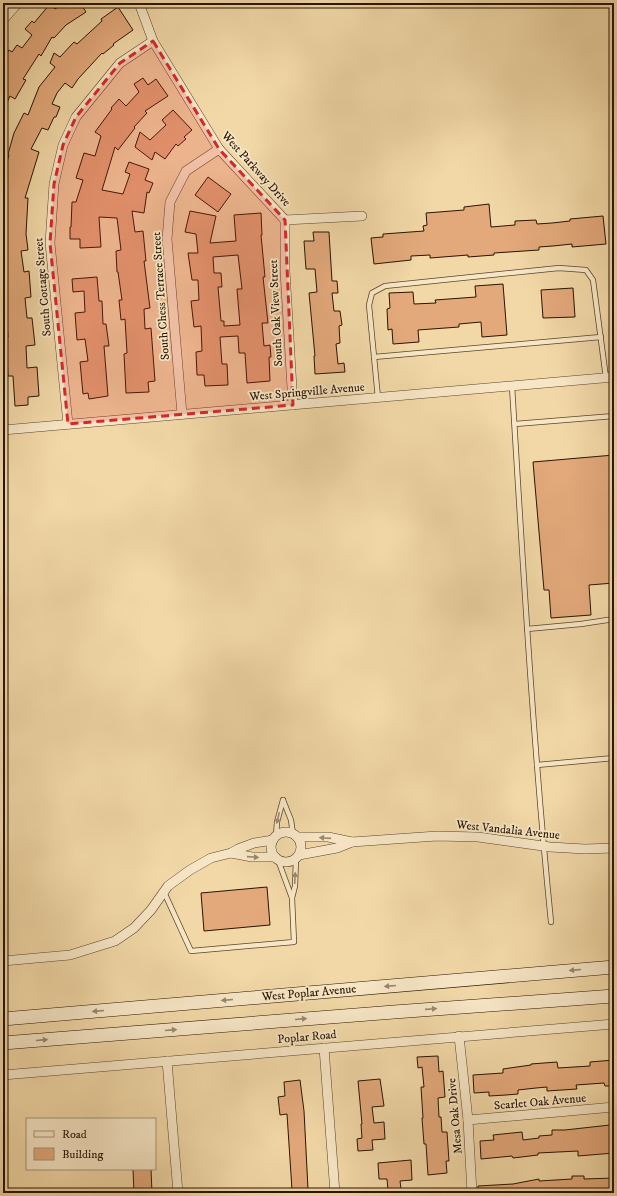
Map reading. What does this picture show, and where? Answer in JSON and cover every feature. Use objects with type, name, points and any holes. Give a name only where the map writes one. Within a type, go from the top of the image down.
[{"type":"main road","name":"West Poplar Avenue","points":[[3,1019],[614,967]]},
{"type":"main road","points":[[3,1043],[614,996]]},
{"type":"street","points":[[3,20],[18,3]]},
{"type":"street","name":"West Parkway Drive","points":[[139,3],[153,41],[219,149],[285,220],[362,216]]},
{"type":"street","name":"South Cottage Street","points":[[68,424],[50,243],[54,184],[63,145],[76,117],[120,63],[153,41]]},
{"type":"street","name":"South Chess Terrace Street","points":[[182,414],[167,240],[170,202],[186,171],[219,149]]},
{"type":"street","name":"South Oak View Street","points":[[285,220],[285,271],[294,405]]},
{"type":"street","name":"West Springville Avenue","points":[[3,430],[610,378]]},
{"type":"street","points":[[3,961],[70,955],[115,941],[134,928],[151,910],[168,886],[190,870],[211,858],[231,853],[254,843],[274,838],[284,832],[295,835],[301,846],[298,857],[288,862],[277,858],[252,858],[231,853]]},
{"type":"street","name":"West Vandalia Avenue","points":[[295,835],[328,837],[352,842],[437,836],[478,838],[544,846],[585,849],[614,848]]},
{"type":"street","points":[[274,838],[271,848],[272,853],[277,858]]},
{"type":"street","name":"West Vandalia Avenue","points":[[298,857],[337,848],[352,842]]},
{"type":"street","name":"Poplar Road","points":[[3,1075],[614,1024]]},
{"type":"street","name":"Mesa Oak Drive","points":[[459,1036],[468,1120],[472,1193]]},
{"type":"street","points":[[324,1048],[336,1193]]},
{"type":"street","points":[[167,1061],[178,1193]]},
{"type":"street","name":"Scarlet Oak Avenue","points":[[468,1120],[614,1107]]},
{"type":"lane","points":[[378,398],[369,305],[372,293],[385,286],[559,268],[586,270],[593,280],[600,337],[610,378]]},
{"type":"lane","points":[[374,357],[600,337]]},
{"type":"lane","points":[[512,386],[537,765],[552,922]]},
{"type":"lane","points":[[515,424],[614,416]]},
{"type":"lane","points":[[527,629],[614,619]]},
{"type":"lane","points":[[537,765],[614,758]]},
{"type":"lane","points":[[274,838],[283,800],[295,835]]},
{"type":"lane","points":[[164,892],[192,951],[294,942],[292,898],[295,886],[298,857]]},
{"type":"lane","points":[[277,858],[292,898]]},
{"type":"highlighted area","points":[[153,41],[219,149],[285,220],[293,405],[68,424],[50,243],[54,184],[63,145],[76,117],[120,63]]},
{"type":"building","points":[[64,3],[80,3],[86,12],[66,25],[54,38],[52,37],[41,56],[39,54],[23,79],[26,80],[15,99],[10,96],[3,112],[3,59],[9,50],[12,52],[17,45],[22,48],[32,35],[25,29],[32,21],[34,23],[50,4],[55,9]]},
{"type":"building","points":[[118,7],[133,30],[113,44],[114,45],[103,54],[102,53],[78,79],[72,88],[65,83],[57,93],[52,104],[60,107],[56,117],[54,117],[48,130],[42,128],[31,149],[39,152],[25,198],[28,198],[26,234],[28,250],[21,251],[24,272],[29,271],[31,297],[25,298],[27,318],[32,318],[35,345],[26,346],[27,368],[37,367],[39,396],[28,397],[28,405],[15,406],[13,376],[8,376],[4,337],[8,337],[6,308],[3,309],[3,176],[8,154],[14,133],[24,113],[28,115],[39,87],[55,67],[50,63],[54,53],[60,57],[74,42],[77,44],[102,21],[101,19]]},
{"type":"building","points":[[143,78],[148,85],[156,79],[168,96],[145,111],[147,113],[134,127],[135,128],[118,150],[115,147],[102,190],[123,194],[130,174],[125,172],[129,162],[149,169],[145,180],[153,183],[149,193],[147,192],[144,213],[132,211],[135,232],[143,231],[146,261],[144,261],[150,308],[144,309],[145,329],[151,328],[155,381],[148,382],[149,392],[126,393],[124,354],[127,353],[125,319],[121,320],[119,300],[122,300],[117,272],[116,251],[121,250],[117,218],[99,217],[101,247],[80,248],[80,239],[70,239],[70,227],[72,202],[76,202],[83,180],[76,178],[84,153],[95,156],[101,136],[95,132],[119,99],[126,106],[139,92],[134,84]]},
{"type":"building","points":[[173,110],[192,130],[184,137],[186,139],[178,146],[176,144],[165,159],[155,152],[152,160],[135,147],[140,132],[150,140],[166,125],[162,120]]},
{"type":"building","points":[[208,177],[231,194],[218,212],[195,195]]},
{"type":"building","points":[[489,204],[491,227],[515,225],[515,221],[536,220],[537,224],[603,216],[606,244],[572,247],[572,244],[539,247],[539,250],[494,253],[494,255],[468,257],[468,255],[430,258],[430,255],[411,256],[411,260],[374,264],[371,238],[383,237],[383,234],[424,231],[423,226],[427,225],[426,213],[464,210],[464,207]]},
{"type":"building","points":[[190,211],[216,216],[210,243],[236,241],[234,215],[261,213],[261,235],[265,277],[263,277],[268,323],[262,323],[264,346],[270,345],[270,381],[247,383],[245,353],[239,353],[238,336],[220,337],[222,364],[227,364],[228,385],[205,386],[204,375],[197,375],[196,352],[202,351],[201,326],[194,327],[191,301],[199,300],[198,280],[192,280],[188,253],[198,253],[196,234],[185,232]],"holes":[[[238,255],[242,289],[237,289],[240,325],[224,326],[224,321],[221,321],[218,287],[222,287],[221,273],[214,273],[213,257]]]},
{"type":"building","points":[[313,232],[329,232],[332,281],[337,281],[338,293],[332,293],[334,311],[340,311],[342,325],[339,326],[340,343],[336,344],[338,364],[344,363],[345,372],[315,374],[315,356],[309,293],[317,292],[315,269],[306,269],[304,241],[314,241]]},
{"type":"building","points":[[97,277],[99,301],[102,301],[103,324],[106,324],[109,346],[104,346],[108,396],[89,399],[88,393],[83,394],[80,362],[88,361],[85,339],[77,340],[75,313],[85,312],[84,291],[73,292],[72,279]]},
{"type":"building","points":[[503,284],[507,335],[482,337],[481,322],[459,324],[459,327],[418,330],[419,342],[393,344],[392,329],[388,330],[387,309],[390,308],[389,293],[413,292],[414,304],[436,303],[435,300],[476,297],[475,286]]},
{"type":"building","points":[[573,288],[575,317],[543,318],[541,290]]},
{"type":"building","points":[[614,455],[614,583],[589,585],[591,615],[551,618],[549,590],[544,590],[533,462]]},
{"type":"building","points":[[267,887],[270,925],[204,931],[201,893]]},
{"type":"building","points":[[438,1056],[439,1072],[443,1071],[445,1097],[438,1098],[439,1117],[441,1117],[442,1132],[447,1132],[449,1161],[446,1161],[447,1173],[428,1175],[426,1144],[424,1144],[422,1118],[421,1087],[424,1087],[422,1067],[418,1068],[417,1057]]},
{"type":"building","points":[[614,1060],[614,1086],[605,1086],[604,1083],[576,1085],[577,1089],[547,1091],[547,1087],[518,1090],[518,1094],[489,1096],[489,1092],[474,1093],[473,1075],[503,1073],[503,1069],[531,1064],[557,1062],[558,1068],[590,1066],[590,1062]]},
{"type":"building","points":[[380,1079],[384,1106],[372,1107],[374,1123],[384,1122],[385,1139],[372,1140],[373,1150],[358,1151],[357,1139],[362,1138],[362,1124],[358,1081]]},
{"type":"building","points":[[300,1080],[304,1111],[308,1189],[292,1190],[287,1114],[280,1115],[278,1097],[285,1096],[284,1082]]},
{"type":"building","points":[[610,1125],[610,1129],[614,1129],[614,1153],[578,1156],[578,1151],[538,1153],[538,1155],[513,1158],[512,1156],[481,1159],[480,1141],[494,1140],[493,1135],[522,1132],[523,1140],[539,1138],[539,1136],[552,1135],[552,1130]]},
{"type":"building","points":[[411,1160],[412,1180],[400,1181],[401,1189],[388,1190],[387,1179],[379,1179],[378,1163]]},
{"type":"building","points":[[133,1170],[151,1170],[152,1193],[134,1193]]},
{"type":"building","points":[[572,1176],[584,1176],[584,1179],[614,1178],[614,1193],[478,1193],[478,1186],[513,1184],[539,1179],[539,1181],[572,1179]]}]
